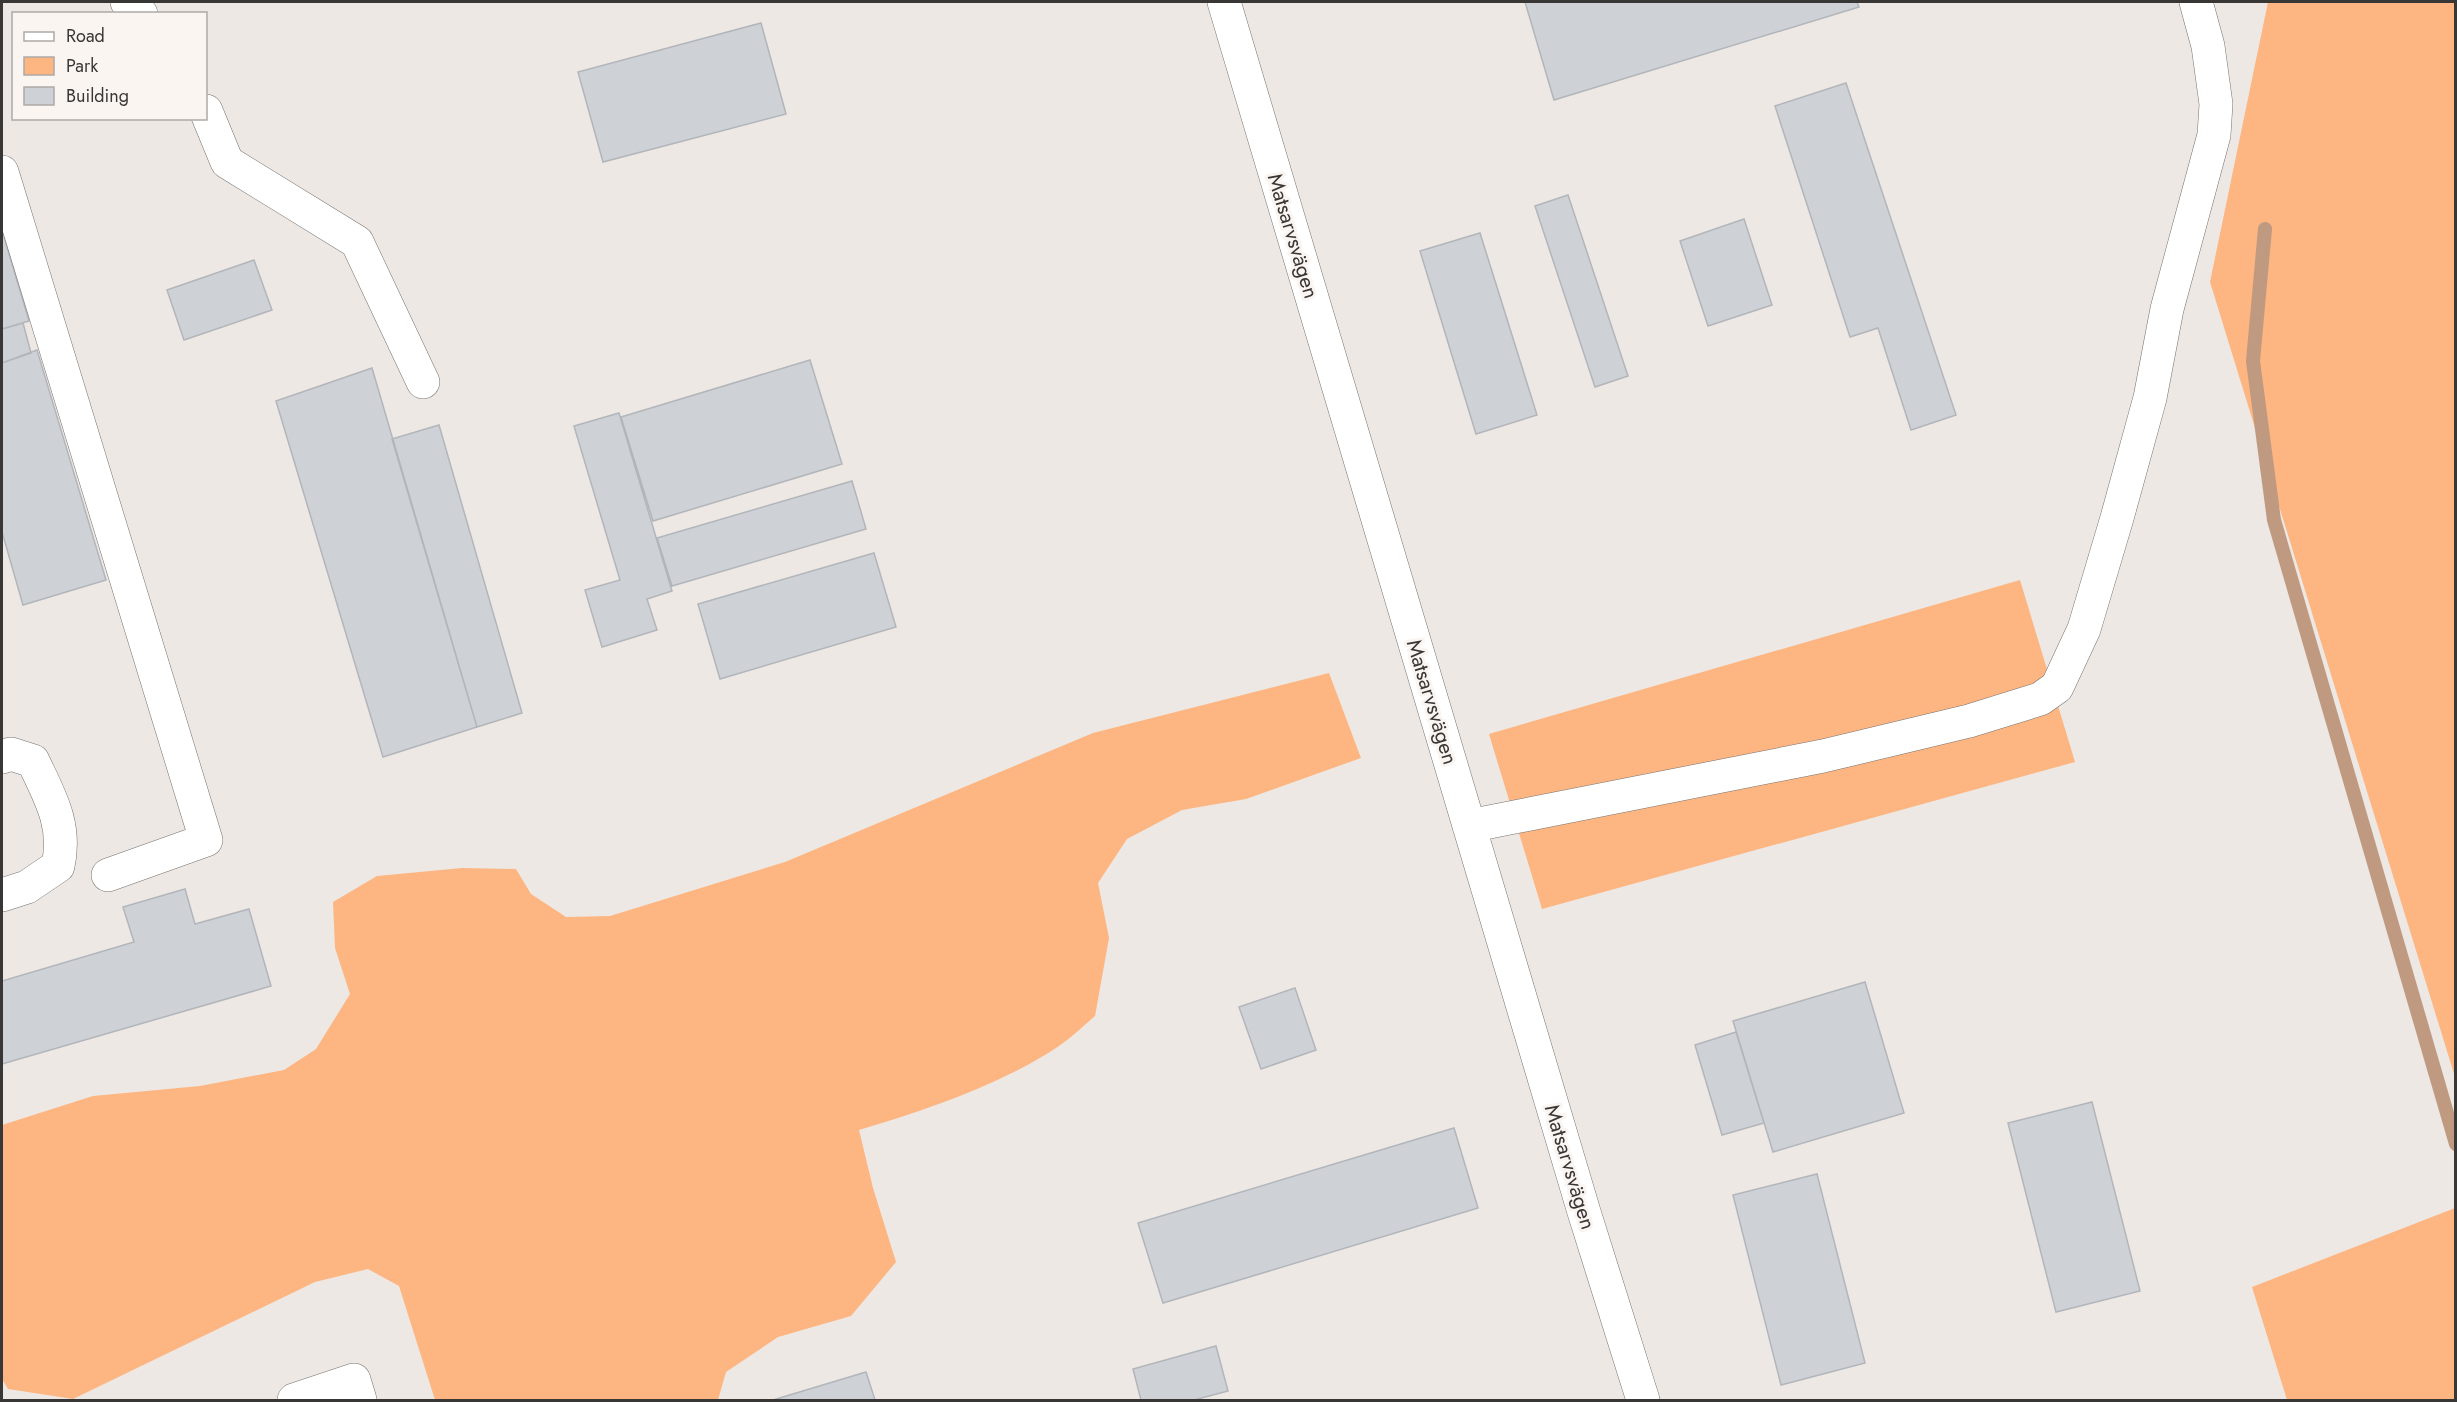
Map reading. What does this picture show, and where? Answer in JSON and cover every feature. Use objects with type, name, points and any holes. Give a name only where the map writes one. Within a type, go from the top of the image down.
[{"type":"street","name":"Matsarvsvägen","points":[[1224,2],[1468,826],[1643,1401]]},
{"type":"street","points":[[1468,826],[1823,756],[1969,721],[2040,699],[2057,687],[2084,629],[2117,518],[2150,398],[2167,309],[2196,210],[2214,135],[2216,104],[2208,46],[2196,2]]},
{"type":"street","points":[[207,113],[227,162],[357,242],[423,382]]},
{"type":"street","points":[[2,172],[206,840],[108,875]]},
{"type":"street","points":[[2,757],[11,754],[33,761],[57,813],[62,847],[58,866],[27,887],[2,896]]},
{"type":"street","points":[[294,1401],[354,1380],[360,1401]]},
{"type":"green space","points":[[2268,2],[2455,2],[2455,1077],[2210,282]]},
{"type":"green space","points":[[2020,580],[2075,762],[1542,909],[1489,734]]},
{"type":"green space","points":[[1329,673],[1361,758],[1246,799],[1182,810],[1127,839],[1098,883],[1109,938],[1095,1016],[1059,1046],[1013,1073],[936,1105],[859,1130],[873,1188],[896,1262],[851,1316],[778,1337],[726,1372],[718,1400],[435,1400],[399,1286],[368,1269],[315,1282],[73,1399],[8,1389],[2,1379],[2,1125],[93,1096],[200,1086],[284,1070],[316,1049],[350,994],[335,948],[333,902],[377,876],[462,868],[516,869],[531,894],[566,917],[610,916],[785,862],[1093,733]]},
{"type":"green space","points":[[2455,1208],[2455,1400],[2287,1400],[2252,1287]]},
{"type":"building","points":[[1525,2],[1857,2],[1859,7],[1554,100]]},
{"type":"building","points":[[761,23],[786,114],[603,162],[578,72]]},
{"type":"building","points":[[1846,83],[1956,415],[1911,430],[1878,328],[1850,337],[1775,106]]},
{"type":"building","points":[[1568,195],[1628,376],[1595,387],[1535,206]]},
{"type":"building","points":[[1744,219],[1772,305],[1708,326],[1680,241]]},
{"type":"building","points":[[2,230],[29,321],[2,329]]},
{"type":"building","points":[[1480,233],[1537,415],[1476,434],[1420,251]]},
{"type":"building","points":[[254,260],[272,310],[184,340],[167,290]]},
{"type":"building","points":[[23,323],[31,353],[2,363],[2,329]]},
{"type":"building","points":[[37,350],[106,580],[23,605],[2,532],[2,363]]},
{"type":"building","points":[[810,360],[842,464],[653,521],[621,417]]},
{"type":"building","points":[[372,368],[477,727],[383,757],[276,401]]},
{"type":"building","points":[[619,413],[672,591],[647,599],[657,630],[602,647],[585,590],[620,580],[574,426]]},
{"type":"building","points":[[439,425],[522,713],[477,727],[392,439]]},
{"type":"building","points":[[852,481],[866,529],[672,586],[657,538]]},
{"type":"building","points":[[874,553],[896,627],[720,679],[698,604]]},
{"type":"building","points":[[185,889],[195,924],[249,909],[271,986],[2,1064],[2,981],[134,942],[123,907]]},
{"type":"building","points":[[1865,982],[1904,1113],[1773,1152],[1733,1021]]},
{"type":"building","points":[[1295,988],[1316,1050],[1261,1069],[1239,1007]]},
{"type":"building","points":[[1736,1032],[1764,1123],[1722,1135],[1695,1045]]},
{"type":"building","points":[[2092,1102],[2140,1291],[2056,1312],[2008,1123]]},
{"type":"building","points":[[1454,1128],[1478,1208],[1163,1303],[1138,1223]]},
{"type":"building","points":[[1817,1174],[1865,1363],[1781,1385],[1733,1195]]},
{"type":"building","points":[[1216,1346],[1228,1391],[1194,1400],[1141,1400],[1133,1369]]},
{"type":"building","points":[[866,1372],[875,1400],[773,1400]]},
{"type":"waterway","points":[[2265,229],[2253,361],[2274,520],[2456,1144]]}]
